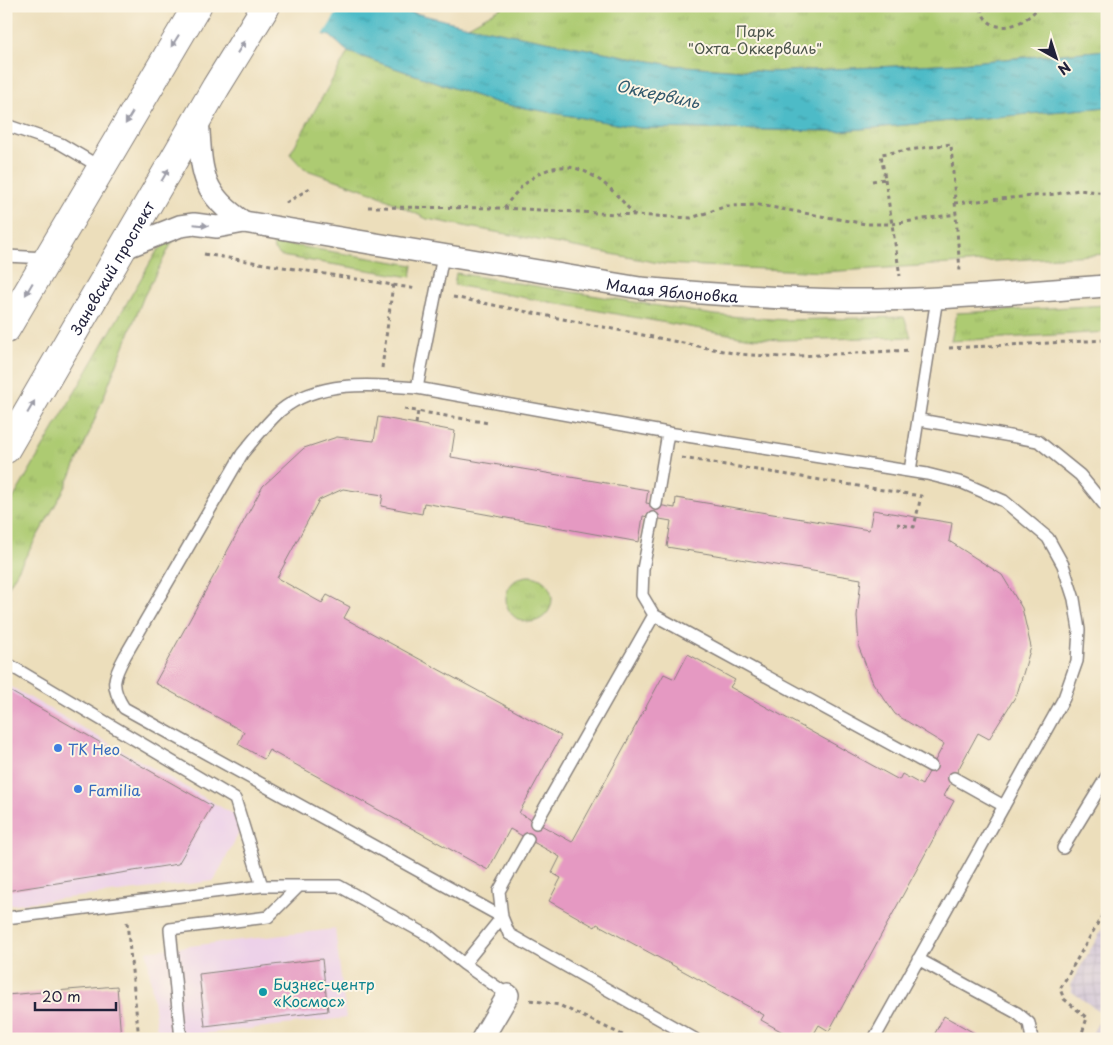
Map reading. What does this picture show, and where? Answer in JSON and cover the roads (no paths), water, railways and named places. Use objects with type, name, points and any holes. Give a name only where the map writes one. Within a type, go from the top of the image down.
[{"type":"main road","points":[[6,329],[153,76],[196,6]]},
{"type":"main road","name":"Заневский проспект","points":[[6,449],[216,87],[266,6]]},
{"type":"street","name":"Малая Яблоновка","points":[[198,118],[202,166],[207,184],[225,210],[244,222]]},
{"type":"street","name":"Малая Яблоновка","points":[[122,249],[180,226],[194,224],[217,227],[244,222],[640,288],[706,294],[847,300],[937,298],[1107,286]]},
{"type":"street","points":[[482,1039],[508,995]]},
{"type":"lane","points":[[6,125],[62,144],[100,167]]},
{"type":"lane","points":[[6,256],[47,258]]},
{"type":"lane","points":[[416,388],[442,256]]},
{"type":"lane","points":[[910,471],[920,420],[937,298]]},
{"type":"lane","points":[[502,917],[124,708],[114,693],[115,674],[124,656],[242,454],[281,410],[301,398],[351,385],[416,388],[668,432],[910,471],[963,483],[1004,501],[1048,538],[1062,565],[1074,598],[1079,630],[1077,661],[1064,698],[874,1039]]},
{"type":"lane","points":[[920,420],[1038,441],[1080,474],[1107,508]]},
{"type":"lane","points":[[656,504],[668,432]]},
{"type":"lane","points":[[654,518],[643,569],[642,595],[654,615],[932,766]]},
{"type":"lane","points":[[536,823],[654,615]]},
{"type":"lane","points":[[6,664],[235,799],[262,886]]},
{"type":"lane","points":[[1063,848],[1107,776]]},
{"type":"lane","points":[[954,778],[1004,806]]},
{"type":"lane","points":[[528,839],[499,891],[502,917],[509,934],[695,1039]]},
{"type":"lane","points":[[6,918],[262,886],[339,886],[429,936],[508,995]]},
{"type":"lane","points":[[181,1039],[170,929],[268,917],[299,886]]},
{"type":"lane","points":[[464,964],[502,917]]},
{"type":"lane","points":[[918,959],[1017,1013],[1028,1023],[1032,1039]]},
{"type":"water","name":"Оккервиль","points":[[191,6],[386,6],[468,26],[671,65],[769,72],[960,63],[1107,50],[1107,107],[839,131],[640,128],[497,103],[348,52],[330,36]]},
{"type":"place","name":"ТК Нео","points":[[58,748]]},
{"type":"place","name":"Familia","points":[[78,789]]},
{"type":"place","name":"Бизнес-центр «Космос»","points":[[263,992]]},
{"type":"park label","name":"Парк \"Охта-Оккервиль\"","points":[[755,38]]}]
